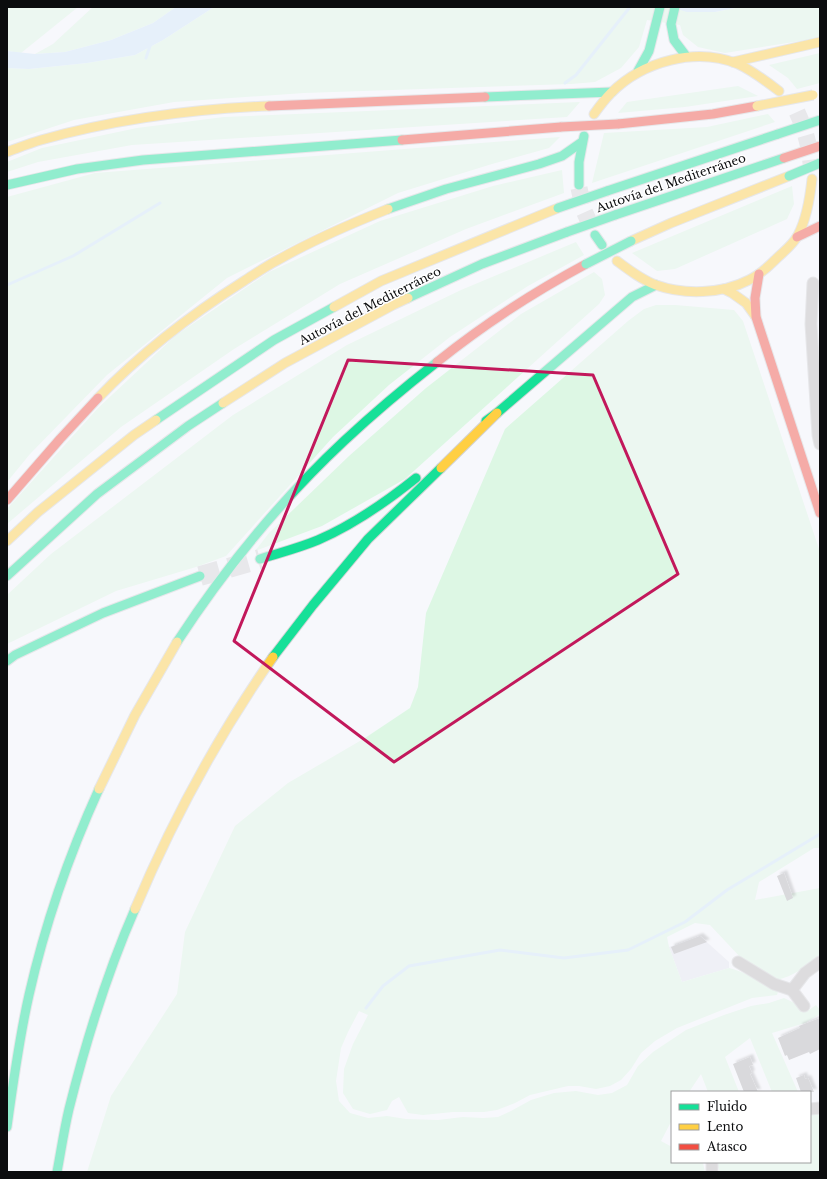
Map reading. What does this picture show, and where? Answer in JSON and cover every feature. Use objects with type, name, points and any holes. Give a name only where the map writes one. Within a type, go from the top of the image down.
[{"type":"main road","points":[[638,71],[649,51],[660,7]]},
{"type":"main road","points":[[675,7],[671,24],[674,40],[686,56]]},
{"type":"main road","points":[[733,62],[820,42]]},
{"type":"main road","points":[[594,114],[612,92],[638,71],[663,61],[686,56],[733,62],[759,76],[779,91]]},
{"type":"main road","points":[[7,152],[40,140],[98,126],[165,114],[236,107],[612,92]]},
{"type":"main road","points":[[7,185],[77,169],[143,160],[561,127],[618,124],[713,114],[817,94]]},
{"type":"main road","name":"Autovía del Mediterráneo","points":[[7,541],[38,512],[134,435],[274,340],[381,281],[558,208],[820,120]]},
{"type":"main road","points":[[7,500],[60,439],[111,385],[165,337],[222,295],[277,260],[330,233],[392,207],[446,189],[539,164],[562,156],[583,139],[579,162],[579,185]]},
{"type":"main road","name":"Autovía del Mediterráneo","points":[[7,576],[97,494],[188,426],[285,363],[393,305],[482,264],[567,232],[820,146]]},
{"type":"main road","points":[[7,1127],[12,1082],[23,1022],[39,953],[55,900],[82,824],[115,753],[153,681],[182,634],[260,529],[295,489],[334,450],[387,402],[456,346],[499,316],[545,287],[630,241],[678,220],[820,164]]},
{"type":"main road","points":[[617,261],[635,274],[656,285],[681,290],[707,291],[724,289],[742,283],[759,274],[782,254],[797,236],[808,211],[812,179]]},
{"type":"main road","points":[[797,236],[820,226]]},
{"type":"main road","points":[[595,235],[602,245]]},
{"type":"main road","points":[[759,274],[754,298],[756,317],[820,513]]},
{"type":"main road","points":[[260,559],[325,536],[365,514],[409,484],[497,413],[632,297],[656,285]]},
{"type":"main road","points":[[724,289],[746,303],[756,317]]},
{"type":"main road","points":[[57,1172],[60,1149],[77,1078],[97,1007],[120,942],[150,870],[215,746],[257,681],[304,616],[365,543],[497,413]]},
{"type":"main road","points":[[7,661],[15,655],[103,613],[200,576]]},
{"type":"street","points":[[813,283],[811,324],[818,436],[820,444]]},
{"type":"street","points":[[738,962],[774,984],[792,990],[804,1006]]},
{"type":"street","points":[[792,990],[805,973],[820,962]]},
{"type":"highlighted area","points":[[348,360],[593,375],[678,574],[394,762],[234,641]]},
{"type":"shaded area","points":[[700,936],[729,962],[729,968],[682,982],[669,947]]},
{"type":"green space","points":[[7,7],[78,7],[21,53],[7,51]]},
{"type":"green space","points":[[93,7],[176,7],[153,23],[111,40],[65,52],[35,54],[53,44]]},
{"type":"green space","points":[[214,7],[670,7],[715,12],[740,7],[820,7],[820,37],[725,53],[698,47],[683,35],[680,25],[647,20],[639,47],[621,68],[595,82],[304,93],[174,102],[74,120],[7,142],[7,68],[29,69],[87,63],[135,55],[163,40]]},
{"type":"green space","points":[[820,53],[820,83],[797,89],[788,78],[769,65]]},
{"type":"green space","points":[[738,86],[758,96],[685,107],[618,113],[627,102]]},
{"type":"green space","points":[[580,102],[567,117],[132,145],[38,162],[7,172],[7,162],[42,148],[137,128],[224,117]]},
{"type":"green space","points":[[768,114],[775,122],[592,183],[604,133],[707,127]]},
{"type":"green space","points":[[560,137],[549,148],[398,193],[227,278],[107,375],[30,454],[7,482],[7,197],[95,173]]},
{"type":"green space","points":[[562,170],[564,193],[466,229],[340,284],[234,349],[121,427],[7,524],[7,509],[98,408],[175,336],[269,272],[380,221],[493,186]]},
{"type":"green space","points":[[792,186],[794,204],[787,219],[675,269],[657,271],[632,253]]},
{"type":"green space","points":[[576,242],[584,255],[528,286],[450,337],[389,385],[333,437],[226,556],[196,567],[116,591],[7,644],[7,595],[51,554],[233,415],[347,345],[461,290]]},
{"type":"green space","points":[[594,272],[602,279],[605,295],[599,304],[405,479],[322,526],[255,551],[269,533],[349,456],[426,388],[521,314]]},
{"type":"green space","points":[[656,305],[675,305],[734,310],[743,321],[820,552],[820,848],[814,848],[759,882],[755,900],[820,888],[820,957],[794,974],[777,980],[742,959],[710,925],[695,923],[667,937],[669,947],[682,982],[729,968],[742,972],[778,992],[777,995],[752,998],[677,1028],[655,1041],[641,1053],[631,1069],[621,1080],[610,1086],[596,1089],[568,1086],[530,1095],[497,1110],[484,1112],[453,1112],[423,1115],[408,1113],[399,1097],[392,1101],[387,1110],[370,1114],[353,1109],[343,1093],[344,1069],[353,1044],[368,1015],[359,1011],[341,1048],[336,1081],[339,1101],[350,1113],[368,1118],[387,1116],[406,1119],[438,1120],[463,1117],[498,1117],[531,1100],[554,1093],[576,1091],[598,1095],[612,1093],[627,1085],[638,1066],[653,1052],[686,1030],[751,1006],[769,1003],[784,998],[809,1010],[816,1005],[820,1010],[820,1014],[805,1023],[772,1033],[798,1091],[772,1091],[750,1038],[725,1057],[739,1091],[708,1091],[701,1074],[690,1091],[671,1091],[671,1122],[661,1141],[671,1146],[671,1163],[703,1163],[705,1172],[87,1172],[111,1096],[177,994],[185,932],[235,826],[288,783],[365,738],[410,708],[418,687],[426,613],[505,429],[628,321],[644,309]]},
{"type":"green space","points":[[811,1113],[820,1113],[820,1172],[720,1172],[716,1163],[811,1163]]},
{"type":"water","points":[[176,7],[214,7],[163,40],[135,55],[87,63],[29,69],[7,68],[7,51],[35,54],[65,52],[111,40],[153,23]]},
{"type":"water","points":[[670,7],[740,7],[715,12],[687,12]]},
{"type":"building","points":[[784,873],[793,898],[787,901],[777,876]]},
{"type":"building","points":[[700,936],[707,942],[674,954],[671,947]]},
{"type":"building","points":[[820,1018],[820,1049],[810,1054],[809,1052],[789,1060],[787,1055],[785,1056],[778,1038],[800,1028],[799,1026]]},
{"type":"building","points":[[750,1057],[753,1065],[749,1066],[752,1073],[750,1074],[758,1091],[744,1091],[733,1064]]},
{"type":"building","points":[[804,1075],[805,1079],[808,1078],[814,1092],[801,1091],[796,1078]]},
{"type":"waterway","points":[[565,83],[576,75],[630,7]]},
{"type":"waterway","points":[[146,58],[151,43]]},
{"type":"waterway","points":[[7,285],[73,256],[160,203]]},
{"type":"waterway","points":[[366,1008],[383,986],[409,966],[500,950],[564,958],[628,950],[685,922],[727,890],[820,834]]},
{"type":"tunnel","points":[[797,112],[806,137],[811,163]]},
{"type":"tunnel","points":[[579,188],[584,211],[595,235]]},
{"type":"tunnel","points":[[200,576],[260,559]]},
{"type":"traffic: fast","points":[[638,71],[649,51],[660,7]]},
{"type":"traffic: fast","points":[[675,7],[671,24],[674,40],[686,56]]},
{"type":"traffic: fast","points":[[485,97],[612,92]]},
{"type":"traffic: fast","points":[[778,134],[820,120]]},
{"type":"traffic: fast","points":[[607,191],[778,134]]},
{"type":"traffic: fast","points":[[579,185],[579,162],[584,136]]},
{"type":"traffic: fast","points":[[7,185],[77,169],[143,160],[402,140]]},
{"type":"traffic: fast","points":[[388,209],[446,189],[539,164],[562,156],[582,142]]},
{"type":"traffic: fast","points":[[615,215],[784,158]]},
{"type":"traffic: fast","points":[[789,176],[820,163]]},
{"type":"traffic: fast","points":[[558,208],[607,191]]},
{"type":"traffic: fast","points":[[567,232],[615,215]]},
{"type":"traffic: fast","points":[[408,298],[482,264],[567,232]]},
{"type":"traffic: fast","points":[[595,235],[602,245]]},
{"type":"traffic: fast","points":[[586,264],[631,241]]},
{"type":"traffic: fast","points":[[486,421],[632,297],[656,285]]},
{"type":"traffic: fast","points":[[156,420],[274,340],[334,307]]},
{"type":"traffic: fast","points":[[177,642],[234,562],[298,487],[355,431],[437,362]]},
{"type":"traffic: fast","points":[[7,576],[97,494],[188,426],[223,403]]},
{"type":"traffic: fast","points":[[273,657],[313,605],[368,539],[441,468]]},
{"type":"traffic: fast","points":[[260,559],[311,543],[331,534],[381,504],[416,478]]},
{"type":"traffic: fast","points":[[7,661],[15,655],[103,613],[200,576]]},
{"type":"traffic: fast","points":[[7,1127],[22,1028],[42,942],[68,864],[99,789]]},
{"type":"traffic: fast","points":[[57,1172],[69,1109],[90,1033],[106,982],[135,909]]},
{"type":"traffic: slow","points":[[733,62],[820,42]]},
{"type":"traffic: slow","points":[[594,114],[611,93],[638,73],[654,65],[688,57],[722,59],[738,64],[754,73],[779,91]]},
{"type":"traffic: slow","points":[[757,106],[813,95]]},
{"type":"traffic: slow","points":[[7,152],[41,140],[97,126],[154,116],[240,107],[269,106]]},
{"type":"traffic: slow","points":[[631,241],[671,223],[789,176]]},
{"type":"traffic: slow","points":[[617,261],[646,280],[667,288],[691,292],[703,292],[738,285],[753,278],[763,271],[796,239],[806,215],[812,179]]},
{"type":"traffic: slow","points":[[334,307],[381,281],[558,208]]},
{"type":"traffic: slow","points":[[98,398],[114,381],[168,335],[205,307],[261,270],[318,239],[388,209]]},
{"type":"traffic: slow","points":[[724,289],[746,303],[756,317]]},
{"type":"traffic: slow","points":[[223,403],[285,363],[408,298]]},
{"type":"traffic: slow","points":[[441,468],[497,413]]},
{"type":"traffic: slow","points":[[7,541],[38,512],[134,435],[156,420]]},
{"type":"traffic: slow","points":[[99,789],[135,715],[177,642]]},
{"type":"traffic: slow","points":[[135,909],[180,811],[233,717],[273,657]]},
{"type":"traffic: jam","points":[[269,106],[485,97]]},
{"type":"traffic: jam","points":[[618,124],[713,114],[757,106]]},
{"type":"traffic: jam","points":[[561,127],[618,124]]},
{"type":"traffic: jam","points":[[402,140],[561,127]]},
{"type":"traffic: jam","points":[[784,158],[820,146]]},
{"type":"traffic: jam","points":[[797,237],[820,226]]},
{"type":"traffic: jam","points":[[437,362],[472,335],[509,310],[586,264]]},
{"type":"traffic: jam","points":[[759,274],[755,298],[756,317],[820,513]]},
{"type":"traffic: jam","points":[[7,500],[98,398]]}]
